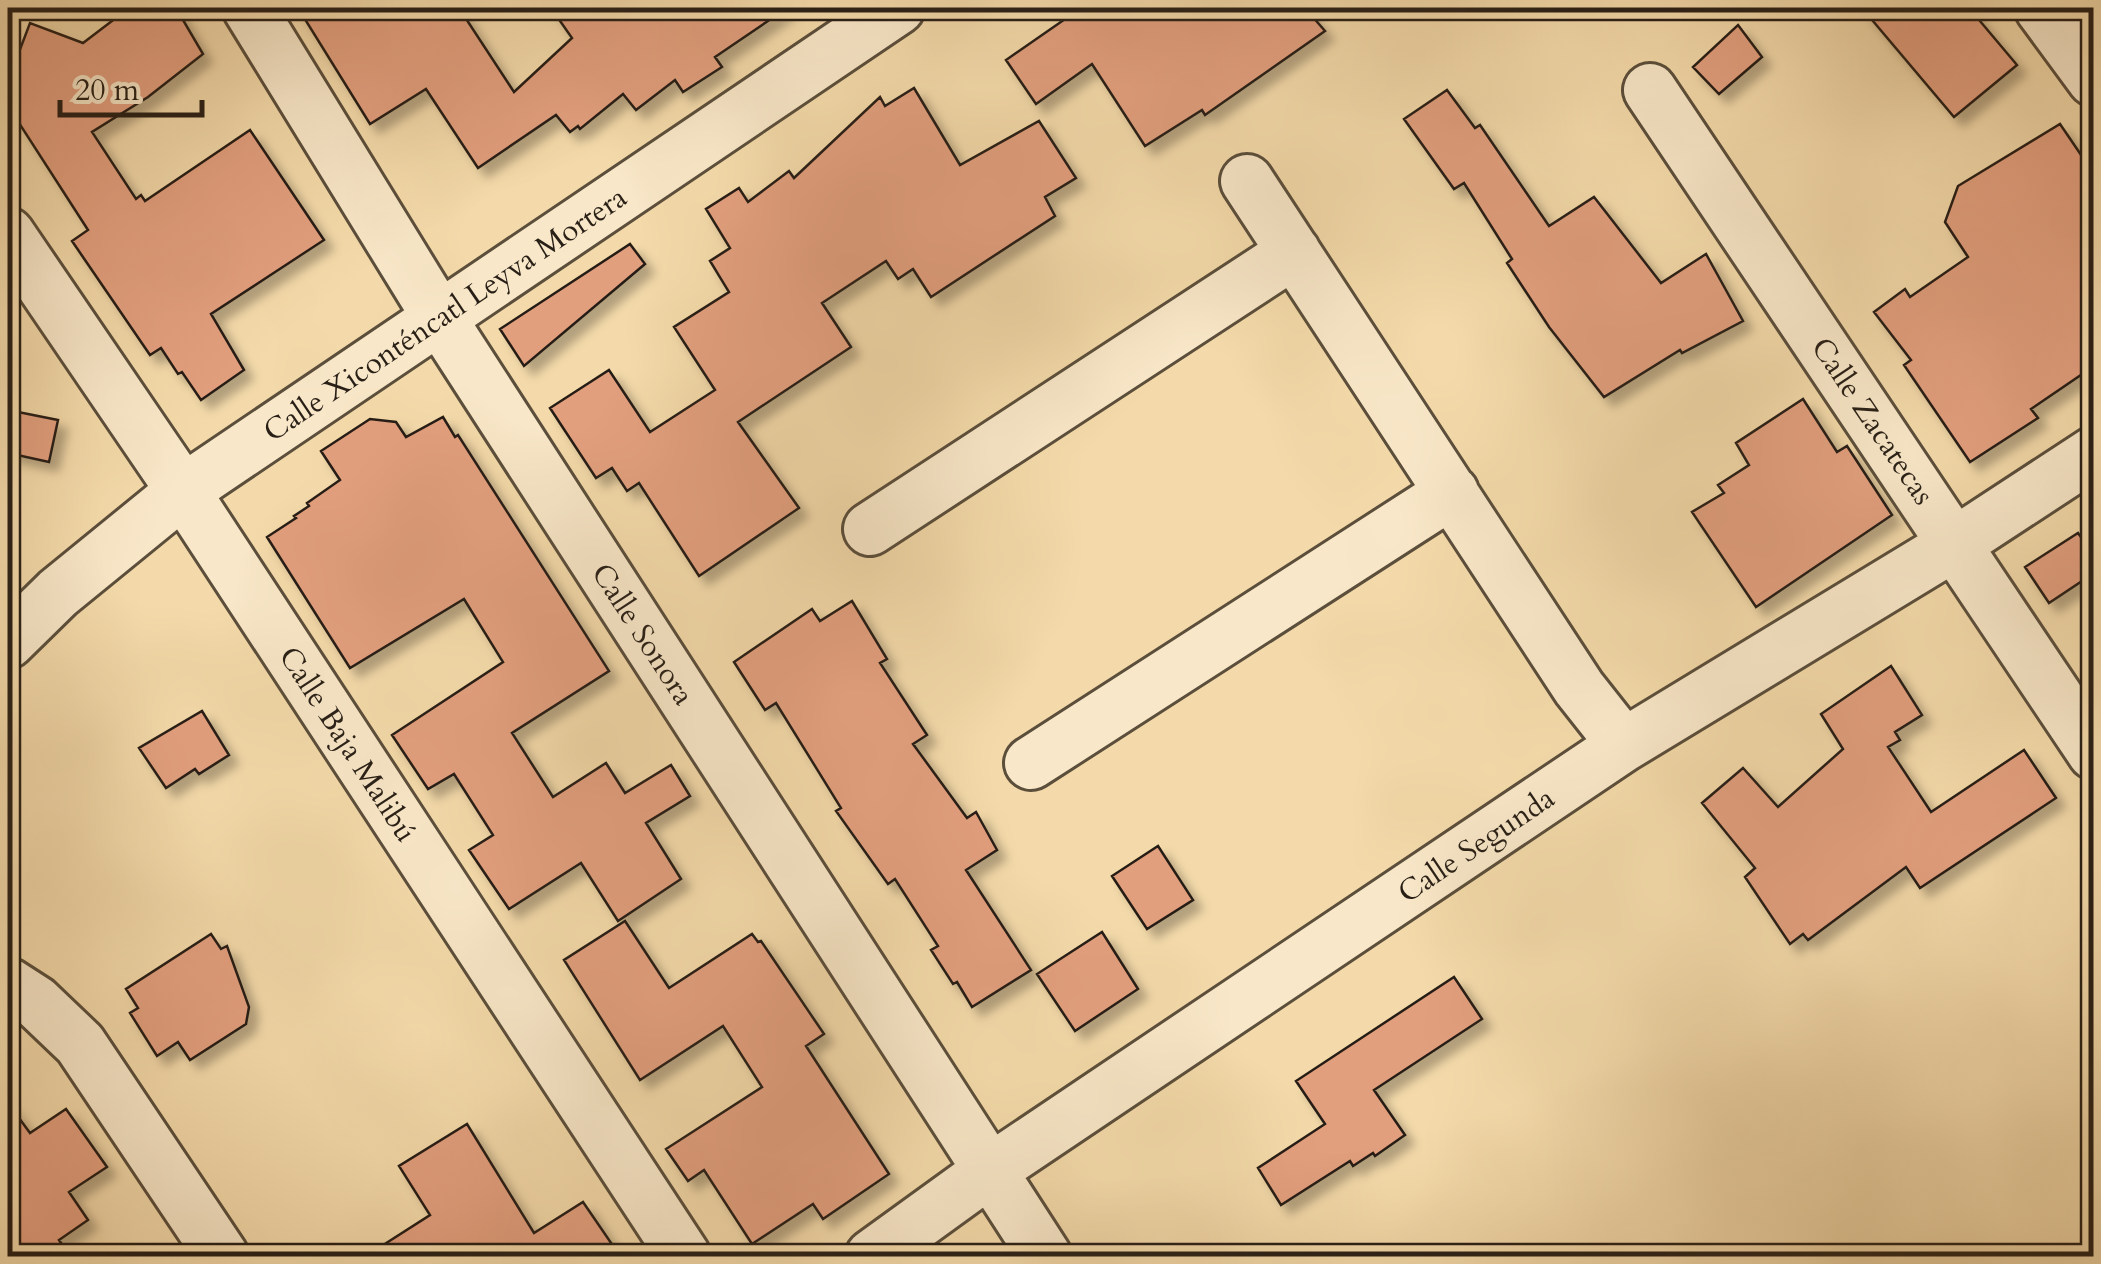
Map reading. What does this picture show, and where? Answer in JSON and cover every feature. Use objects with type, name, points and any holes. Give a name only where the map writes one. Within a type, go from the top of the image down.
[{"type":"street","name":"Calle Sonora","points":[[249,8],[440,318],[1044,1256]]},
{"type":"street","name":"Calle Xiconténcatl Leyva Mortera","points":[[8,642],[58,592],[182,491],[898,8]]},
{"type":"street","points":[[2041,8],[2094,80]]},
{"type":"street","name":"Calle Zacatecas","points":[[1650,90],[2094,753]]},
{"type":"street","points":[[1247,180],[1579,688],[1624,746]]},
{"type":"street","name":"Calle Baja Malibú","points":[[8,234],[182,491],[684,1256]]},
{"type":"street","points":[[870,529],[1294,252]]},
{"type":"street","name":"Calle Segunda","points":[[872,1256],[988,1172],[1624,746],[1956,544],[2094,453]]},
{"type":"street","points":[[1031,763],[1452,492]]},
{"type":"street","points":[[8,579],[58,592]]},
{"type":"street","points":[[8,984],[36,1002],[80,1044],[222,1256]]},
{"type":"building","points":[[129,8],[176,8],[203,54],[148,97],[92,132],[136,199],[141,195],[145,201],[250,130],[324,240],[211,314],[244,370],[201,400],[161,348],[150,355],[72,241],[88,230],[8,106],[8,81],[30,23],[83,43]]},
{"type":"building","points":[[298,8],[459,8],[514,92],[572,38],[551,8],[787,8],[715,57],[722,67],[683,92],[675,80],[636,110],[623,94],[580,129],[578,126],[570,132],[556,115],[478,168],[426,89],[370,124]]},
{"type":"building","points":[[1081,8],[1305,8],[1325,31],[1205,115],[1202,110],[1145,146],[1092,64],[1036,104],[1006,60]]},
{"type":"building","points":[[1862,8],[1969,8],[2017,65],[1954,117]]},
{"type":"building","points":[[1738,25],[1762,57],[1719,94],[1693,67]]},
{"type":"building","points":[[914,88],[960,165],[1039,121],[1076,178],[1045,197],[1055,216],[931,297],[913,269],[898,279],[886,261],[822,303],[851,347],[738,422],[799,508],[699,576],[639,483],[627,491],[612,468],[596,478],[550,408],[609,370],[650,432],[715,390],[674,327],[729,292],[710,261],[730,248],[706,209],[739,188],[748,202],[789,171],[794,178],[880,97],[885,106]]},
{"type":"building","points":[[1447,90],[1475,128],[1480,125],[1549,226],[1594,197],[1661,283],[1706,254],[1743,321],[1682,353],[1680,350],[1604,397],[1549,327],[1507,263],[1512,259],[1464,183],[1454,189],[1404,119]]},
{"type":"building","points":[[2060,124],[2094,174],[2094,366],[2031,409],[2038,418],[1970,462],[1904,365],[1911,360],[1874,312],[1905,289],[1910,297],[1968,257],[1945,222],[1958,186]]},
{"type":"building","points":[[630,244],[645,264],[524,366],[500,329]]},
{"type":"building","points":[[1803,399],[1837,452],[1847,446],[1892,515],[1756,607],[1692,512],[1724,493],[1718,485],[1749,465],[1736,443]]},
{"type":"building","points":[[8,410],[58,420],[49,462],[8,453]]},
{"type":"building","points":[[443,417],[609,671],[512,733],[553,797],[606,763],[625,793],[671,765],[690,796],[646,823],[681,879],[618,921],[581,863],[509,909],[469,850],[493,835],[454,774],[428,789],[392,735],[503,662],[464,599],[350,668],[267,537],[340,480],[321,451],[370,419],[396,422],[406,437]]},
{"type":"building","points":[[2078,533],[2094,555],[2094,573],[2049,603],[2025,567]]},
{"type":"building","points":[[852,601],[887,659],[880,663],[927,735],[913,744],[967,818],[976,812],[997,850],[966,870],[1031,970],[972,1007],[931,950],[938,946],[895,879],[888,884],[836,811],[841,808],[776,703],[765,710],[734,662],[812,609],[820,621]]},
{"type":"building","points":[[1891,666],[1922,715],[1895,732],[1900,740],[1888,747],[1931,812],[2024,750],[2056,798],[1920,888],[1906,867],[1808,940],[1803,934],[1790,944],[1745,877],[1755,868],[1702,803],[1743,768],[1778,807],[1843,749],[1821,714]]},
{"type":"building","points":[[202,711],[229,755],[199,774],[195,769],[166,788],[139,748]]},
{"type":"building","points":[[1158,846],[1193,900],[1147,929],[1112,876]]},
{"type":"building","points":[[625,921],[669,988],[752,934],[761,941],[824,1034],[806,1046],[889,1174],[823,1219],[813,1204],[752,1244],[704,1170],[688,1181],[666,1149],[762,1087],[723,1026],[640,1080],[564,960]]},
{"type":"building","points":[[1102,932],[1138,989],[1075,1031],[1037,974]]},
{"type":"building","points":[[211,934],[221,949],[227,946],[249,1007],[246,1024],[190,1060],[178,1042],[157,1056],[130,1013],[138,1008],[126,989]]},
{"type":"building","points":[[1454,977],[1482,1019],[1374,1090],[1405,1135],[1375,1156],[1373,1153],[1353,1166],[1350,1161],[1281,1205],[1258,1168],[1325,1124],[1296,1081]]},
{"type":"building","points":[[8,1103],[30,1133],[66,1109],[107,1167],[69,1192],[88,1220],[59,1240],[70,1256],[8,1256]]},
{"type":"building","points":[[467,1124],[534,1233],[583,1202],[620,1256],[366,1256],[430,1215],[399,1166]]}]
